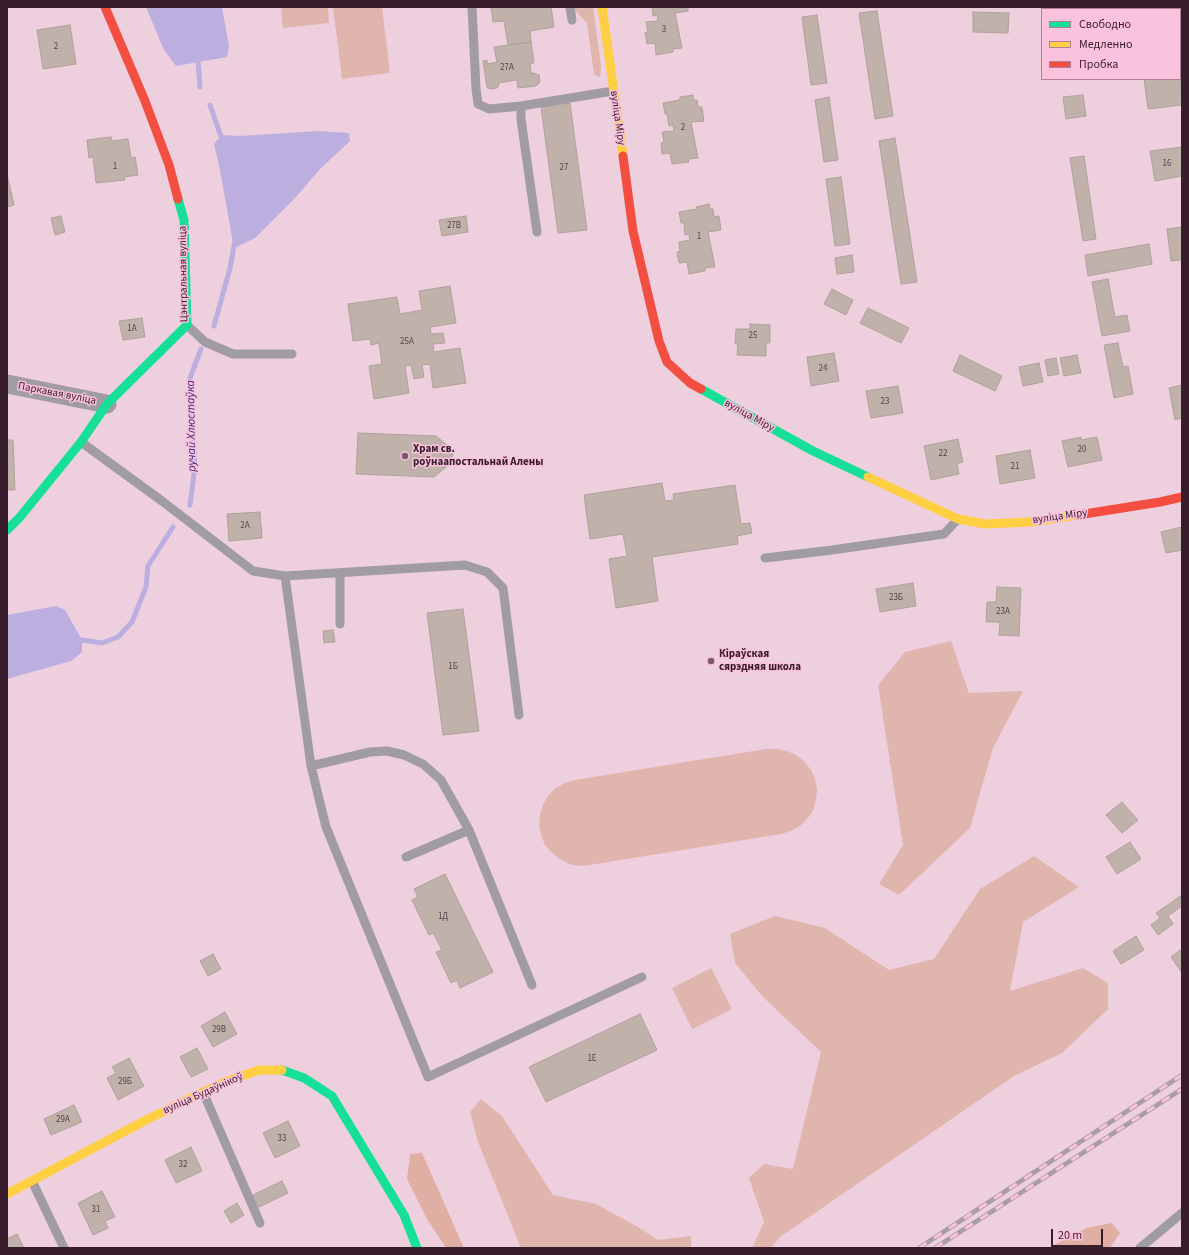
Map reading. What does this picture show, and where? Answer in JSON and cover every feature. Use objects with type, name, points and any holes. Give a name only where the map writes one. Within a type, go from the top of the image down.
[{"type":"street","name":"Цэнтральная вуліца","points":[[7,530],[20,517],[81,442],[107,404],[187,325],[184,220],[169,165],[145,101],[105,7]]},
{"type":"street","name":"вуліца Міру","points":[[602,7],[633,231],[660,341],[668,362],[690,384],[813,451],[958,519],[985,524],[1030,522],[1160,502],[1182,497]]},
{"type":"street","name":"Паркавая вуліца","points":[[7,384],[107,404]]},
{"type":"street","name":"вуліца Будаўнікоў","points":[[7,1194],[146,1120],[222,1083],[259,1070],[284,1070],[304,1078],[332,1096],[404,1215],[417,1248]]},
{"type":"lane","points":[[472,7],[478,104],[489,109],[521,106],[613,91]]},
{"type":"lane","points":[[570,7],[572,20]]},
{"type":"lane","points":[[521,106],[521,119],[537,232]]},
{"type":"lane","points":[[187,325],[205,342],[233,354],[292,354]]},
{"type":"lane","points":[[81,442],[162,500],[253,571],[285,576],[465,565],[487,572],[503,588],[519,715]]},
{"type":"lane","points":[[765,558],[944,534],[958,519]]},
{"type":"lane","points":[[340,573],[340,624]]},
{"type":"lane","points":[[285,576],[311,766],[326,826],[428,1077],[642,977]]},
{"type":"lane","points":[[311,766],[370,752],[387,751],[404,755],[423,764],[441,780],[469,830],[532,985]]},
{"type":"lane","points":[[406,857],[469,830]]},
{"type":"lane","points":[[204,1092],[260,1223]]},
{"type":"lane","points":[[32,1181],[64,1248]]},
{"type":"lane","points":[[1140,1248],[1182,1213]]},
{"type":"shaded area","points":[[146,7],[222,7],[229,46],[227,57],[176,66],[164,50]]},
{"type":"shaded area","points":[[281,7],[328,7],[329,23],[283,28]]},
{"type":"shaded area","points":[[333,7],[382,7],[390,73],[342,79]]},
{"type":"shaded area","points":[[574,7],[593,7],[601,66],[600,77],[594,75],[587,23],[574,9]]},
{"type":"shaded area","points":[[319,131],[349,133],[350,141],[320,169],[296,197],[255,238],[234,248],[214,144],[222,135],[240,136]]},
{"type":"shaded area","points":[[56,606],[65,610],[82,640],[82,652],[71,661],[7,679],[7,615]]},
{"type":"shaded area","points":[[951,641],[969,693],[1023,691],[993,748],[970,828],[899,895],[879,884],[903,845],[878,685],[905,652]]},
{"type":"shaded area","points":[[766,749],[787,751],[796,755],[804,761],[811,770],[815,779],[817,789],[813,810],[800,826],[791,831],[781,834],[579,866],[569,864],[560,859],[545,845],[539,825],[543,805],[548,796],[556,788],[565,783],[575,780]]},
{"type":"shaded area","points":[[1034,856],[1079,887],[1023,922],[1010,991],[1083,968],[1108,983],[1108,1009],[1062,1053],[1014,1076],[780,1237],[771,1248],[752,1248],[764,1222],[749,1178],[764,1164],[793,1169],[821,1052],[762,996],[735,963],[730,934],[775,916],[825,928],[889,970],[934,959],[980,889]]},
{"type":"shaded area","points":[[711,968],[732,1009],[692,1029],[672,988]]},
{"type":"shaded area","points":[[481,1099],[502,1116],[553,1195],[596,1204],[658,1240],[691,1236],[691,1248],[521,1248],[478,1142],[470,1112]]},
{"type":"shaded area","points":[[422,1153],[464,1248],[446,1248],[427,1219],[407,1179],[410,1154]]},
{"type":"shaded area","points":[[1112,1223],[1120,1233],[1110,1248],[1048,1248],[1086,1228]]},
{"type":"building","points":[[491,7],[551,7],[554,27],[530,31],[531,42],[508,45],[504,21],[493,22]]},
{"type":"building","points":[[652,7],[688,7],[688,11],[675,13],[682,48],[673,49],[673,52],[656,55],[655,43],[647,44],[645,33],[648,32],[646,22],[658,21],[657,15],[653,16]]},
{"type":"building","points":[[877,11],[893,116],[875,119],[859,13]]},
{"type":"building","points":[[973,12],[1009,13],[1008,33],[973,32]]},
{"type":"building","points":[[817,15],[827,83],[811,85],[802,17]]},
{"type":"building","points":[[70,25],[76,64],[43,69],[37,30]]},
{"type":"building","points":[[531,42],[534,63],[530,63],[531,73],[539,75],[540,82],[536,86],[518,88],[517,80],[498,83],[499,85],[497,88],[490,89],[487,87],[483,61],[487,60],[487,64],[497,62],[494,47]]},
{"type":"building","points":[[1144,80],[1180,80],[1182,105],[1148,109]]},
{"type":"building","points":[[693,95],[693,100],[697,100],[698,107],[702,107],[704,121],[691,122],[698,158],[688,159],[689,162],[672,164],[670,153],[662,154],[661,143],[664,142],[662,132],[674,131],[673,125],[669,126],[663,103],[680,100],[680,97]]},
{"type":"building","points":[[1083,95],[1086,116],[1066,119],[1063,97]]},
{"type":"building","points":[[829,97],[838,160],[824,162],[815,100]]},
{"type":"building","points":[[570,103],[587,230],[558,233],[541,107]]},
{"type":"building","points":[[111,137],[112,141],[128,139],[131,158],[135,157],[138,175],[124,177],[125,180],[96,183],[93,157],[89,158],[87,140]]},
{"type":"building","points":[[895,138],[917,282],[901,284],[879,141]]},
{"type":"building","points":[[1182,147],[1182,176],[1155,181],[1150,151]]},
{"type":"building","points":[[1084,156],[1096,239],[1083,241],[1070,158]]},
{"type":"building","points":[[7,174],[14,205],[7,207]]},
{"type":"building","points":[[841,177],[850,244],[835,246],[826,179]]},
{"type":"building","points":[[709,204],[710,209],[713,209],[714,217],[719,216],[721,230],[708,232],[715,267],[705,268],[705,271],[689,274],[687,262],[679,263],[677,252],[680,251],[679,242],[690,240],[689,234],[685,235],[684,223],[681,223],[679,212],[697,209],[696,207]]},
{"type":"building","points":[[61,216],[65,232],[55,235],[51,218]]},
{"type":"building","points":[[466,216],[468,232],[442,236],[439,220]]},
{"type":"building","points":[[1182,227],[1182,260],[1171,261],[1167,229]]},
{"type":"building","points":[[1149,244],[1152,264],[1088,276],[1085,255]]},
{"type":"building","points":[[852,255],[854,272],[837,274],[835,258]]},
{"type":"building","points":[[1108,279],[1115,317],[1127,315],[1130,331],[1102,336],[1092,282]]},
{"type":"building","points":[[450,286],[456,323],[430,327],[431,334],[443,333],[445,343],[433,344],[434,352],[460,348],[466,383],[433,388],[430,364],[422,365],[424,377],[414,379],[411,365],[405,366],[409,393],[374,399],[369,366],[382,364],[379,343],[371,345],[370,339],[353,341],[348,304],[397,297],[400,314],[422,310],[419,291]]},
{"type":"building","points":[[832,289],[853,300],[846,315],[824,304]]},
{"type":"building","points":[[868,308],[909,328],[901,343],[860,323]]},
{"type":"building","points":[[142,318],[145,337],[123,340],[119,321]]},
{"type":"building","points":[[750,324],[770,325],[770,343],[766,343],[766,356],[737,355],[738,344],[735,344],[736,329],[750,329]]},
{"type":"building","points":[[1118,343],[1123,367],[1128,366],[1133,394],[1114,398],[1104,345]]},
{"type":"building","points":[[834,353],[839,381],[811,386],[807,357]]},
{"type":"building","points":[[960,355],[1002,376],[995,391],[953,371]]},
{"type":"building","points":[[1077,355],[1081,373],[1064,376],[1060,358]]},
{"type":"building","points":[[1056,358],[1059,374],[1048,376],[1045,360]]},
{"type":"building","points":[[1039,363],[1043,382],[1023,386],[1019,367]]},
{"type":"building","points":[[1182,385],[1182,418],[1175,420],[1169,388]]},
{"type":"building","points":[[898,386],[903,413],[871,418],[866,391]]},
{"type":"building","name":"Храм св. роўнаапостальнай Алены","points":[[358,433],[436,436],[453,450],[452,462],[434,477],[356,474]]},
{"type":"building","points":[[1081,437],[1081,440],[1097,437],[1102,460],[1068,467],[1062,441]]},
{"type":"building","points":[[958,439],[963,462],[957,464],[959,474],[931,480],[924,446]]},
{"type":"building","points":[[7,440],[13,440],[15,490],[7,490]]},
{"type":"building","points":[[1030,450],[1035,478],[1000,484],[996,456]]},
{"type":"building","points":[[662,483],[665,501],[674,500],[673,494],[735,485],[741,524],[750,523],[752,533],[737,536],[738,544],[652,557],[658,601],[616,608],[609,559],[627,556],[623,534],[590,539],[584,495]]},
{"type":"building","points":[[260,512],[262,538],[229,541],[227,514]]},
{"type":"building","points":[[1182,527],[1182,550],[1166,553],[1161,532]]},
{"type":"building","points":[[913,583],[916,606],[880,612],[876,589]]},
{"type":"building","points":[[997,587],[1021,588],[1019,636],[999,635],[1000,622],[986,622],[987,602],[996,602]]},
{"type":"building","points":[[463,609],[479,731],[443,735],[427,613]]},
{"type":"building","points":[[333,630],[335,642],[324,643],[323,631]]},
{"type":"building","points":[[1122,802],[1138,820],[1122,833],[1106,815]]},
{"type":"building","points":[[1130,842],[1141,859],[1117,874],[1106,857]]},
{"type":"building","points":[[445,874],[493,972],[460,988],[457,980],[451,983],[436,952],[442,950],[433,933],[429,935],[412,900],[418,897],[414,889]]},
{"type":"building","points":[[1182,895],[1182,906],[1168,916],[1173,924],[1158,935],[1151,925],[1160,918],[1156,913]]},
{"type":"building","points":[[1136,936],[1144,950],[1121,964],[1113,951]]},
{"type":"building","points":[[1182,949],[1182,973],[1171,957]]},
{"type":"building","points":[[213,954],[221,969],[208,976],[200,961]]},
{"type":"building","points":[[225,1012],[237,1034],[213,1047],[201,1026]]},
{"type":"building","points":[[640,1014],[657,1050],[546,1102],[529,1067]]},
{"type":"building","points":[[197,1048],[208,1069],[191,1077],[180,1057]]},
{"type":"building","points":[[129,1058],[144,1086],[118,1100],[107,1078],[116,1073],[112,1067]]},
{"type":"building","points":[[74,1105],[82,1122],[51,1135],[44,1119]]},
{"type":"building","points":[[288,1121],[300,1146],[275,1158],[263,1133]]},
{"type":"building","points":[[191,1147],[202,1171],[176,1183],[165,1160]]},
{"type":"building","points":[[282,1181],[288,1193],[259,1207],[253,1195]]},
{"type":"building","points":[[102,1191],[115,1217],[105,1221],[108,1228],[93,1235],[78,1203]]},
{"type":"building","points":[[237,1203],[244,1215],[231,1223],[224,1211]]},
{"type":"building","points":[[17,1234],[24,1248],[7,1248],[7,1239]]},
{"type":"waterway","name":"ручай Хлюстаўка","points":[[196,56],[198,61],[200,87]]},
{"type":"waterway","name":"ручай Хлюстаўка","points":[[210,105],[223,142]]},
{"type":"waterway","name":"ручай Хлюстаўка","points":[[214,326],[230,268],[235,241]]},
{"type":"waterway","name":"ручай Хлюстаўка","points":[[190,505],[195,466],[190,378],[201,349]]},
{"type":"waterway","name":"ручай Хлюстаўка","points":[[76,641],[82,640],[102,643],[118,637],[132,622],[146,587],[148,566],[173,527]]},
{"type":"railway","points":[[919,1248],[1182,1075]]},
{"type":"railway","points":[[935,1248],[1182,1089]]},
{"type":"traffic: fast","points":[[7,530],[20,517],[81,442],[107,404],[187,325],[184,220],[178,199]]},
{"type":"traffic: fast","points":[[701,389],[813,451],[868,477]]},
{"type":"traffic: fast","points":[[282,1070],[304,1078],[332,1096],[404,1215],[417,1248]]},
{"type":"traffic: slow","points":[[602,7],[623,156]]},
{"type":"traffic: slow","points":[[868,477],[958,519],[985,524],[1030,522],[1078,515]]},
{"type":"traffic: slow","points":[[7,1194],[146,1120],[222,1083],[259,1070],[282,1070]]},
{"type":"traffic: jam","points":[[105,7],[145,101],[169,165],[178,199]]},
{"type":"traffic: jam","points":[[623,156],[633,231],[659,341],[667,362],[690,383],[701,389]]},
{"type":"traffic: jam","points":[[1078,515],[1182,497]]},
{"type":"place","name":"Храм св. роўнаапостальнай Алены","points":[[405,456]]},
{"type":"place","name":"Кіраўская сярэдняя школа","points":[[711,661]]}]
